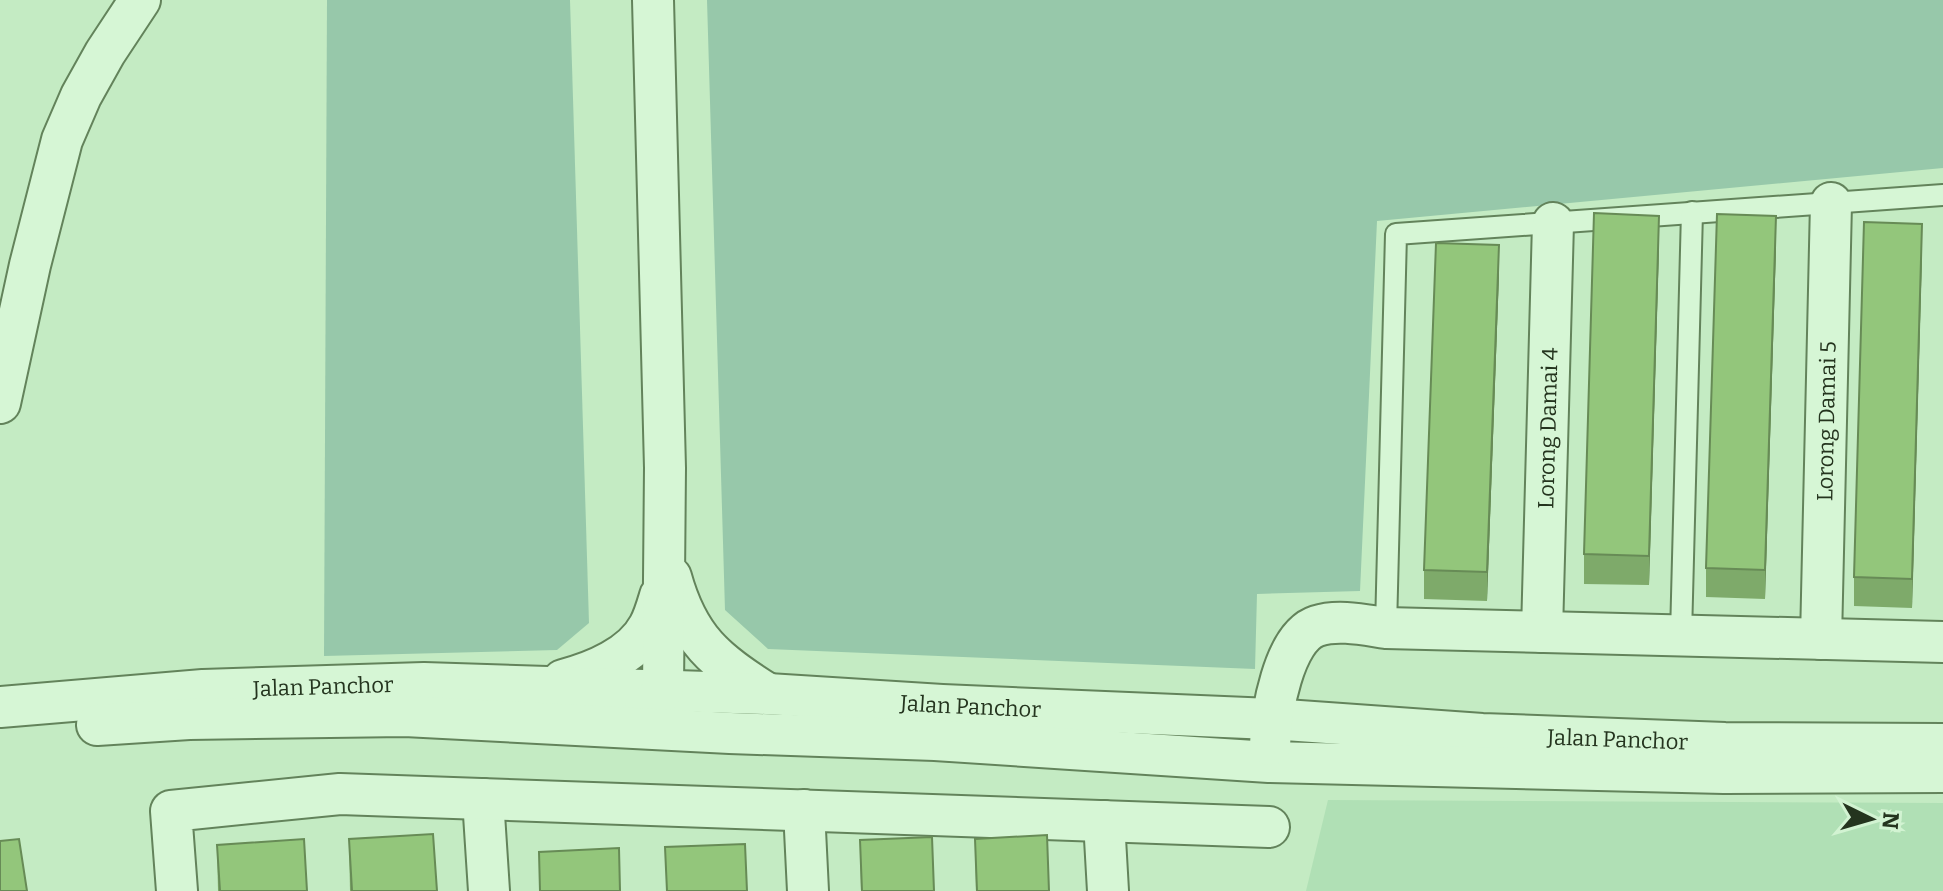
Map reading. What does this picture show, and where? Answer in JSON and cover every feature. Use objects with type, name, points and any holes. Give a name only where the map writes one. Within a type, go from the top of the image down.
[{"type":"street","points":[[0,402],[62,140],[81,96],[140,0]]},
{"type":"street","points":[[601,727],[636,713],[655,701],[663,689],[665,468],[653,0]]},
{"type":"street","name":"Lorong Damai 5","points":[[1821,639],[1831,203]]},
{"type":"street","name":"Lorong Damai 4","points":[[1542,632],[1553,223]]},
{"type":"street","points":[[663,550],[679,607],[694,632],[734,673],[768,694]]},
{"type":"street","points":[[540,686],[597,669],[633,646],[648,628],[663,590]]},
{"type":"street","points":[[1269,762],[1271,719],[1287,662],[1299,640],[1315,626],[1347,623],[1386,628],[1943,642]]},
{"type":"street","name":"Jalan Panchor","points":[[0,707],[203,690],[424,683],[768,694],[1271,719],[1482,734],[1680,741],[1943,744]]},
{"type":"street","points":[[663,689],[685,709],[730,733]]},
{"type":"street","name":"Jalan Panchor","points":[[0,734],[189,719],[405,716],[935,740],[1269,762],[1724,773],[1943,772]]},
{"type":"street","points":[[177,891],[171,811],[340,794],[1269,827]]},
{"type":"street","points":[[483,799],[489,891]]},
{"type":"street","points":[[804,810],[808,891]]},
{"type":"street","points":[[1104,821],[1108,891]]},
{"type":"lane","points":[[1386,628],[1396,234],[1943,195]]},
{"type":"lane","points":[[1681,635],[1692,212]]},
{"type":"green space","points":[[327,0],[570,0],[589,623],[557,650],[324,656]]},
{"type":"green space","points":[[707,0],[1943,0],[1943,168],[1377,221],[1360,591],[1257,594],[1255,669],[768,649],[725,610]]},
{"type":"green space","points":[[1328,800],[1943,803],[1943,891],[1306,891]]},
{"type":"building","points":[[1594,213],[1659,216],[1649,556],[1584,554]]},
{"type":"building","points":[[1717,214],[1776,216],[1765,570],[1706,568]]},
{"type":"building","points":[[1864,222],[1922,224],[1912,579],[1854,577]]},
{"type":"building","points":[[1436,243],[1499,245],[1487,572],[1424,570]]},
{"type":"building","points":[[433,834],[437,891],[352,891],[349,839]]},
{"type":"building","points":[[1047,835],[1049,891],[977,891],[975,839]]},
{"type":"building","points":[[932,837],[934,891],[862,891],[860,840]]},
{"type":"building","points":[[19,839],[27,891],[0,891],[0,841]]},
{"type":"building","points":[[304,839],[307,891],[220,891],[217,845]]},
{"type":"building","points":[[745,844],[747,891],[667,891],[665,847]]},
{"type":"building","points":[[619,848],[620,891],[540,891],[539,852]]}]
